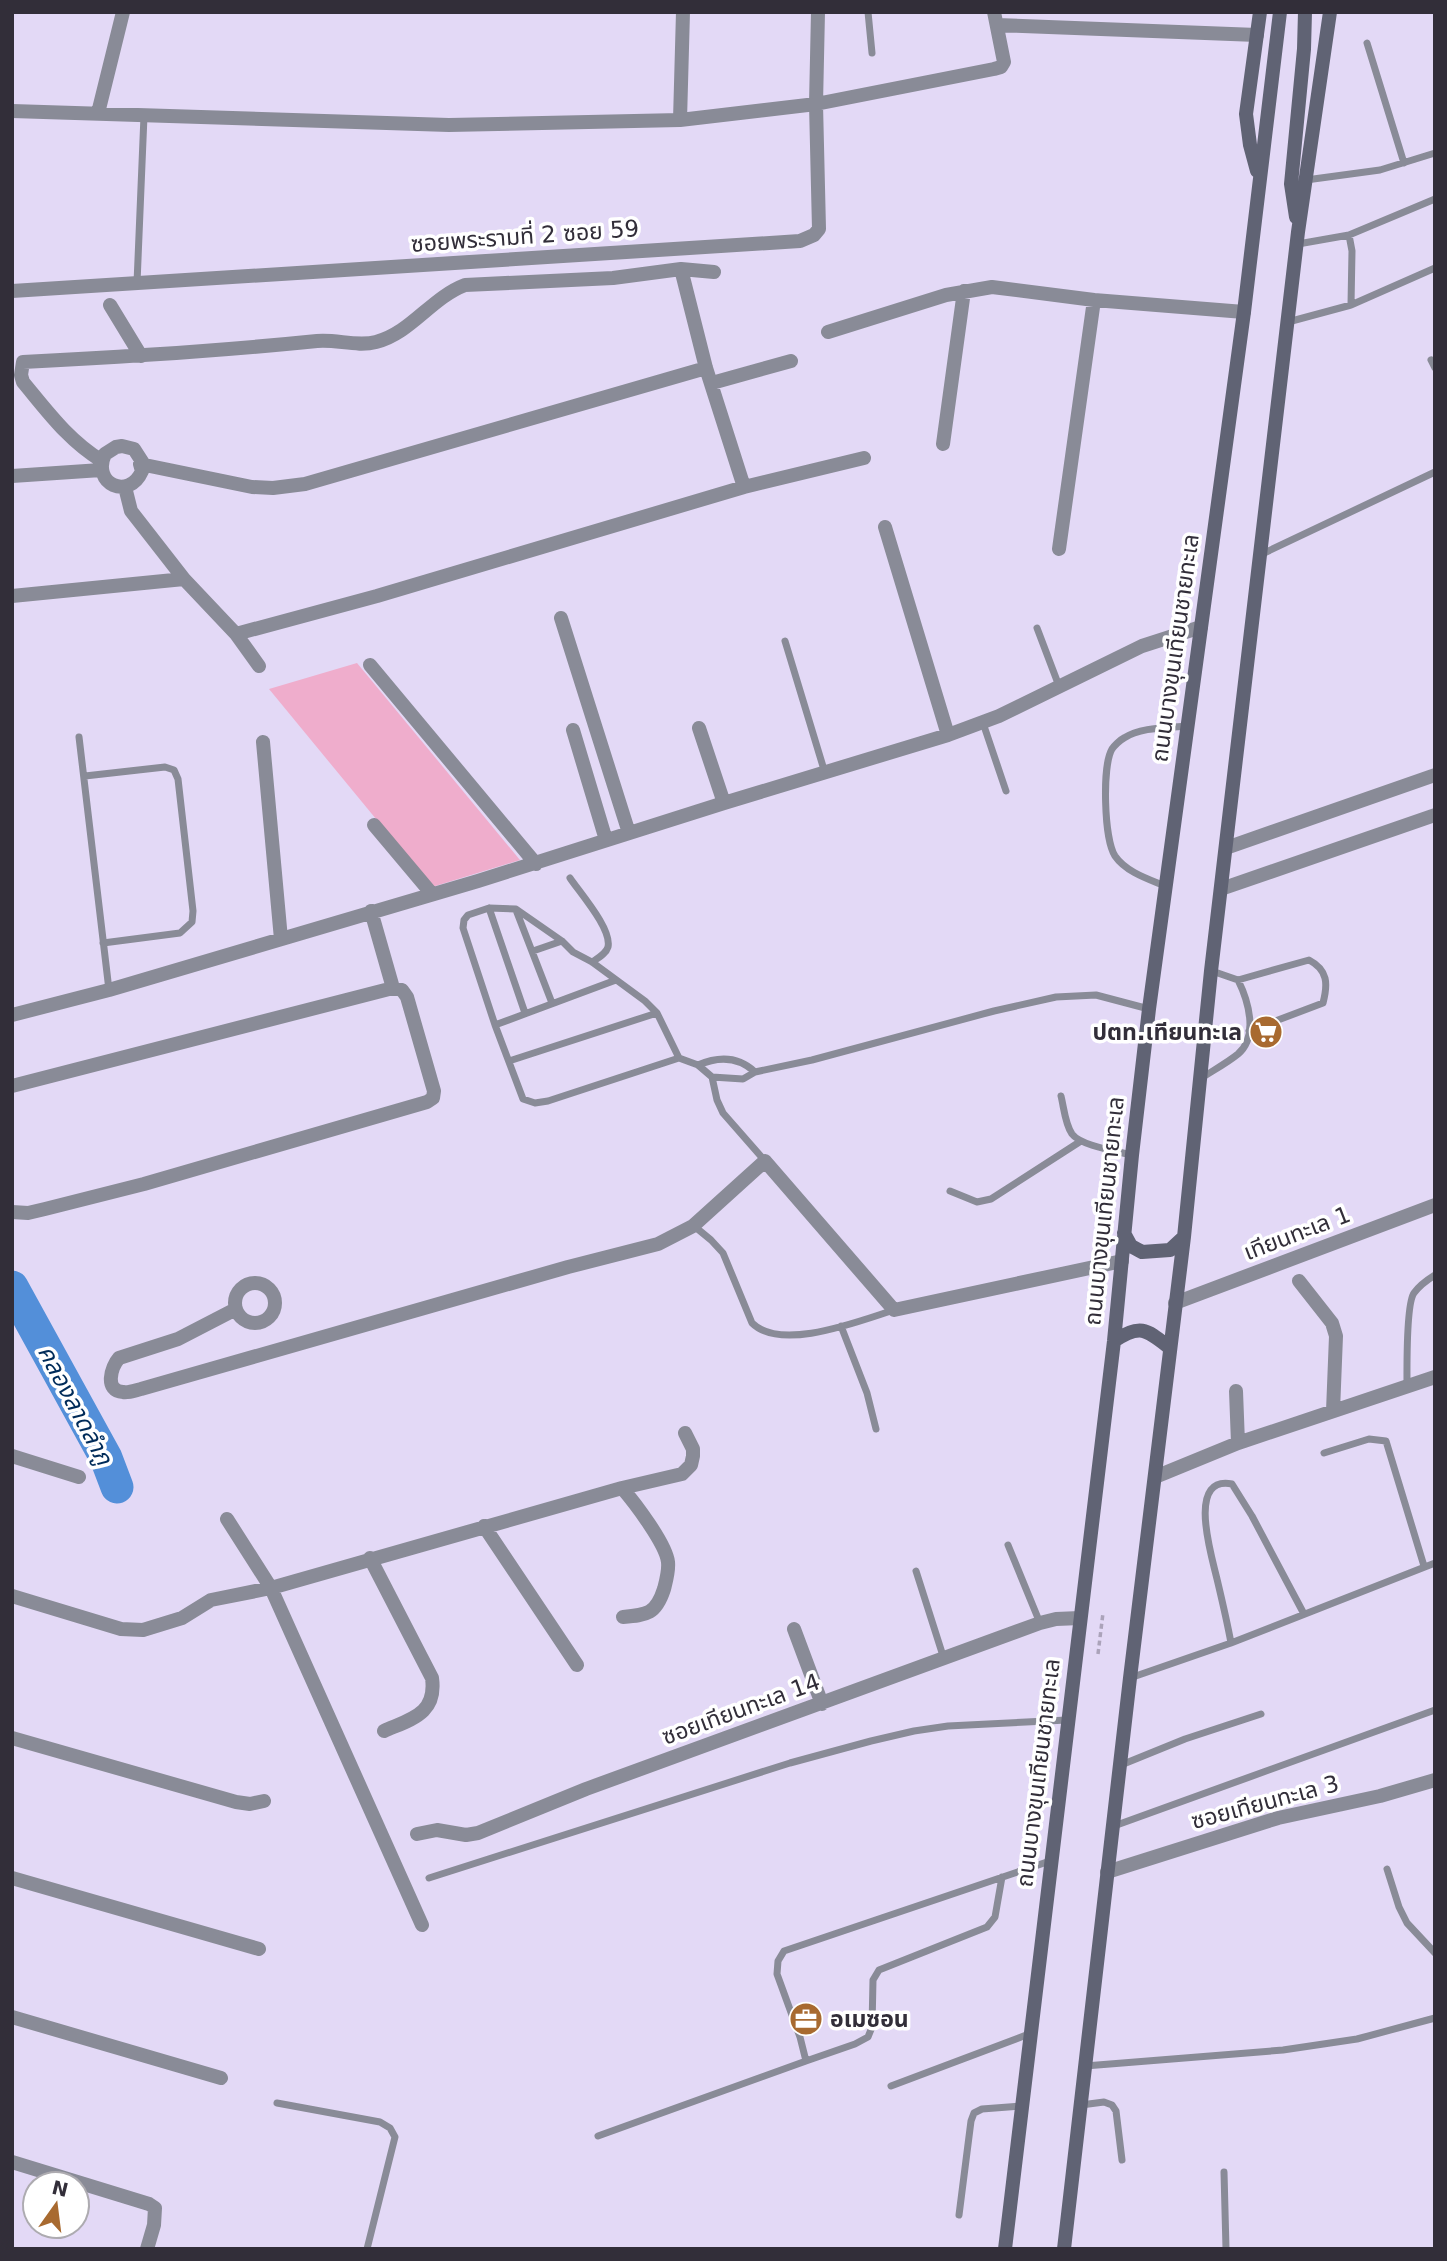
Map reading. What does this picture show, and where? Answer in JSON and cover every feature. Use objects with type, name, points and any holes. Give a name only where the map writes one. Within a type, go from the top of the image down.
[{"type":"main road","name":"ถนนบางขุนเทียนชายทะเล","points":[[1259,179],[1250,145],[1246,114],[1260,12]]},
{"type":"main road","name":"ถนนบางขุนเทียนชายทะเล","points":[[1005,2249],[1114,1341],[1149,1009],[1244,312],[1280,12]]},
{"type":"main road","points":[[1298,238],[1290,184],[1304,49],[1305,12]]},
{"type":"main road","points":[[1064,2249],[1184,1237],[1211,971],[1298,238],[1329,12]]},
{"type":"main road","points":[[1124,1233],[1131,1246],[1142,1252],[1170,1250],[1184,1237]]},
{"type":"main road","points":[[1114,1341],[1129,1331],[1139,1330],[1152,1334],[1170,1348]]},
{"type":"street","points":[[98,113],[123,12]]},
{"type":"street","points":[[680,120],[683,12]]},
{"type":"street","name":"ซอยพระรามที่ 2 ซอย 59","points":[[12,291],[800,241],[814,235],[819,229],[816,104],[818,12]]},
{"type":"street","points":[[12,111],[449,125],[680,120],[816,104],[1001,67],[1004,62],[996,19],[1257,35]]},
{"type":"street","points":[[102,465],[70,438],[23,382],[18,362],[141,356],[321,340],[374,343],[407,327],[443,296],[466,285],[613,278],[681,269],[714,272]]},
{"type":"street","points":[[681,269],[706,368],[744,487]]},
{"type":"street","points":[[828,332],[964,292],[992,287],[1094,300],[1244,312]]},
{"type":"street","points":[[943,444],[964,292]]},
{"type":"street","points":[[1059,550],[1094,300]]},
{"type":"street","points":[[110,305],[141,356]]},
{"type":"street","points":[[712,383],[791,361]]},
{"type":"street","points":[[140,464],[253,487],[273,488],[305,484],[706,368]]},
{"type":"street","points":[[122,446],[134,449],[143,463],[140,464],[142,471],[139,479],[125,487],[110,483],[104,477],[102,465],[110,450],[122,446]]},
{"type":"street","points":[[236,634],[390,592],[744,487],[863,458]]},
{"type":"street","points":[[12,476],[102,465]]},
{"type":"street","points":[[125,487],[131,511],[184,579],[236,634],[259,666]]},
{"type":"street","points":[[886,527],[948,736]]},
{"type":"street","points":[[12,596],[184,579]]},
{"type":"street","points":[[561,618],[629,833]]},
{"type":"street","points":[[12,1015],[109,990],[536,864],[724,803],[948,736],[983,723],[1142,646],[1201,627]]},
{"type":"street","points":[[370,665],[536,864]]},
{"type":"street","points":[[699,729],[724,803]]},
{"type":"street","points":[[573,730],[606,840]]},
{"type":"street","points":[[263,742],[281,939]]},
{"type":"street","points":[[1226,848],[1435,775]]},
{"type":"street","points":[[1221,890],[1435,815]]},
{"type":"street","points":[[374,825],[432,894]]},
{"type":"street","points":[[371,911],[393,988]]},
{"type":"street","points":[[12,1086],[393,988],[402,990],[407,997],[434,1091],[433,1098],[427,1102],[144,1184],[28,1213],[12,1212]]},
{"type":"street","points":[[236,1310],[178,1339],[119,1358],[113,1364],[110,1376],[112,1387],[124,1393],[141,1389],[568,1267],[658,1244],[693,1226],[765,1161],[894,1310],[1122,1261]]},
{"type":"street","name":"เทียนทะเล 1","points":[[1175,1303],[1435,1205]]},
{"type":"street","points":[[1299,1281],[1332,1323],[1336,1336],[1333,1411]]},
{"type":"street","points":[[1155,1477],[1238,1443],[1435,1377]]},
{"type":"street","points":[[1236,1391],[1238,1443]]},
{"type":"street","points":[[12,1596],[121,1629],[143,1630],[182,1618],[211,1600],[271,1588],[484,1526],[682,1474],[691,1465],[693,1449],[685,1433]]},
{"type":"street","points":[[12,1455],[79,1477]]},
{"type":"street","points":[[622,1488],[664,1549],[668,1563],[667,1577],[658,1605],[649,1613],[623,1617]]},
{"type":"street","points":[[227,1519],[271,1588],[422,1925]]},
{"type":"street","points":[[484,1526],[577,1665]]},
{"type":"street","points":[[370,1559],[432,1678],[434,1690],[429,1706],[415,1717],[384,1731]]},
{"type":"street","name":"ซอยเทียนทะเล 14","points":[[417,1834],[438,1830],[466,1835],[478,1833],[586,1789],[1040,1623],[1056,1619],[1080,1619]]},
{"type":"street","points":[[794,1629],[822,1704]]},
{"type":"street","points":[[12,1738],[236,1802],[250,1804],[264,1801]]},
{"type":"street","name":"ซอยเทียนทะเล 3","points":[[1107,1872],[1278,1818],[1380,1796],[1435,1780]]},
{"type":"street","points":[[12,1878],[259,1950]]},
{"type":"street","points":[[12,2017],[221,2078]]},
{"type":"street","points":[[12,2162],[149,2204],[155,2208],[156,2215],[147,2249]]},
{"type":"lane","points":[[868,12],[872,53]]},
{"type":"lane","points":[[1367,43],[1404,163]]},
{"type":"lane","points":[[136,283],[144,116]]},
{"type":"lane","points":[[1306,180],[1380,170],[1435,153]]},
{"type":"lane","points":[[1298,238],[1349,235],[1435,199]]},
{"type":"lane","points":[[1349,235],[1352,251],[1351,306]]},
{"type":"lane","points":[[1288,322],[1351,306],[1435,268]]},
{"type":"lane","points":[[1262,554],[1435,472]]},
{"type":"lane","points":[[1037,628],[1059,686]]},
{"type":"lane","points":[[785,641],[825,773]]},
{"type":"lane","points":[[983,723],[1006,791]]},
{"type":"lane","points":[[1165,887],[1132,871],[1116,857],[1109,843],[1105,821],[1108,763],[1112,749],[1122,739],[1136,733],[1187,726]]},
{"type":"lane","points":[[79,737],[109,990]]},
{"type":"lane","points":[[85,776],[165,768],[174,770],[178,779],[193,911],[192,922],[180,933],[103,943]]},
{"type":"lane","points":[[569,878],[604,926],[608,940],[608,948],[604,954],[592,962]]},
{"type":"lane","points":[[679,1058],[657,1013],[645,1001],[516,909],[489,908],[468,915],[464,920],[463,928],[523,1099],[535,1103],[679,1058],[698,1065],[712,1077],[743,1079],[755,1072],[812,1060],[1056,997],[1096,995],[1149,1009]]},
{"type":"lane","points":[[489,908],[525,1013]]},
{"type":"lane","points":[[516,909],[552,1003]]},
{"type":"lane","points":[[533,951],[562,941]]},
{"type":"lane","points":[[1211,971],[1238,980],[1309,960],[1319,965],[1324,972],[1327,987],[1323,1003],[1248,1031]]},
{"type":"lane","points":[[495,1025],[616,980]]},
{"type":"lane","points":[[1200,1079],[1240,1052],[1248,1039],[1248,1004],[1238,980]]},
{"type":"lane","points":[[509,1061],[657,1013]]},
{"type":"lane","points":[[698,1065],[714,1058],[744,1062],[755,1072]]},
{"type":"lane","points":[[712,1077],[723,1113],[765,1161]]},
{"type":"lane","points":[[1061,1096],[1067,1124],[1073,1135],[1081,1141],[1132,1155]]},
{"type":"lane","points":[[950,1191],[977,1202],[991,1199],[1081,1141]]},
{"type":"lane","points":[[693,1226],[723,1253],[752,1323],[758,1330],[775,1335],[810,1334],[894,1310]]},
{"type":"lane","points":[[1406,1385],[1412,1294],[1426,1280],[1435,1276]]},
{"type":"lane","points":[[841,1326],[867,1393],[876,1429]]},
{"type":"lane","points":[[1324,1453],[1370,1439],[1386,1441],[1424,1566]]},
{"type":"lane","points":[[1231,1643],[1206,1531],[1205,1506],[1208,1494],[1215,1485],[1232,1484],[1304,1614]]},
{"type":"lane","points":[[1008,1545],[1040,1623]]},
{"type":"lane","points":[[1130,1678],[1231,1643],[1435,1563]]},
{"type":"lane","points":[[916,1571],[944,1658]]},
{"type":"lane","points":[[1113,1826],[1435,1710]]},
{"type":"lane","points":[[1121,1765],[1185,1739],[1261,1714]]},
{"type":"lane","points":[[429,1878],[790,1763],[871,1741],[948,1726],[1067,1720]]},
{"type":"lane","points":[[806,2061],[800,2036],[777,1974],[778,1961],[784,1951],[1050,1861]]},
{"type":"lane","points":[[1387,1869],[1407,1923],[1435,1953]]},
{"type":"lane","points":[[598,2136],[855,2045],[868,2037],[873,2027],[873,1980],[879,1970],[987,1927],[995,1917],[1002,1877]]},
{"type":"lane","points":[[1085,2066],[1283,2050],[1357,2039],[1435,2018]]},
{"type":"lane","points":[[891,2086],[1029,2034]]},
{"type":"lane","points":[[1081,2105],[1104,2102],[1112,2105],[1116,2111],[1122,2160]]},
{"type":"lane","points":[[277,2103],[380,2122],[390,2128],[396,2137],[367,2249]]},
{"type":"lane","points":[[959,2215],[974,2113],[982,2109],[1021,2106]]},
{"type":"lane","points":[[1224,2172],[1226,2249]]},
{"type":"path","points":[[1098,1654],[1103,1613]]},
{"type":"shaded area","points":[[357,663],[520,860],[432,887],[269,689]]},
{"type":"waterway","name":"คลองลาดลำภู","points":[[12,1287],[106,1458],[117,1487]]},
{"type":"place","name":"ปตท.เทียนทะเล","points":[[1266,1032]]},
{"type":"place","name":"อเมซอน","points":[[806,2019]]}]
